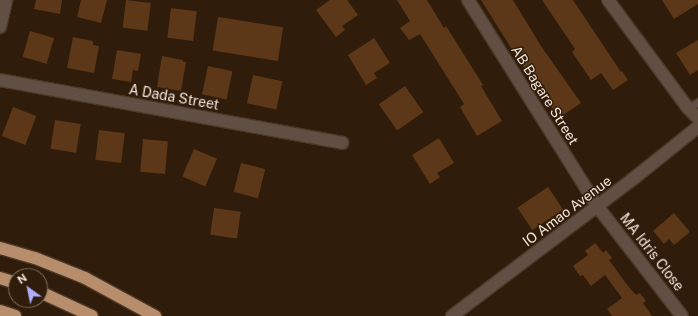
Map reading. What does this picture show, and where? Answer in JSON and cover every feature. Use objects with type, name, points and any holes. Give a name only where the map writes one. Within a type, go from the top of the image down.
[{"type":"highway","points":[[0,248],[85,278],[154,316]]},
{"type":"highway","points":[[48,296],[92,316]]},
{"type":"highway","points":[[0,311],[15,316]]},
{"type":"street","points":[[0,27],[6,0]]},
{"type":"street","name":"AB Bagare Street","points":[[468,0],[597,206]]},
{"type":"street","points":[[608,0],[693,105],[698,118]]},
{"type":"street","name":"A Dada Street","points":[[0,80],[342,143]]},
{"type":"street","name":"IO Amao Avenue","points":[[452,316],[698,127]]},
{"type":"street","name":"MA Idris Close","points":[[597,206],[682,316]]},
{"type":"building","points":[[36,0],[62,0],[60,14],[34,9]]},
{"type":"building","points":[[81,0],[107,0],[101,23],[77,17]]},
{"type":"building","points":[[126,0],[151,3],[147,31],[123,28]]},
{"type":"building","points":[[330,0],[347,0],[358,15],[342,26],[345,30],[336,37],[316,10]]},
{"type":"building","points":[[397,0],[427,0],[444,28],[446,26],[483,85],[481,86],[502,121],[477,136],[460,107],[464,104],[420,34],[409,40],[400,28],[410,21]]},
{"type":"building","points":[[481,0],[513,0],[541,46],[581,103],[559,118],[518,59]]},
{"type":"building","points":[[542,0],[573,0],[621,72],[622,71],[628,80],[613,90],[601,73],[591,80],[572,52],[575,49]]},
{"type":"building","points":[[662,0],[698,0],[698,4],[674,19]]},
{"type":"building","points":[[171,8],[197,11],[193,41],[167,38]]},
{"type":"building","points":[[218,17],[283,27],[278,61],[213,51]]},
{"type":"building","points":[[30,31],[54,38],[47,64],[23,57]]},
{"type":"building","points":[[73,37],[93,41],[93,45],[99,46],[94,73],[67,68]]},
{"type":"building","points":[[374,38],[390,63],[374,73],[377,78],[366,85],[348,55]]},
{"type":"building","points":[[698,40],[698,70],[690,75],[676,53]]},
{"type":"building","points":[[117,50],[141,54],[138,71],[133,70],[131,82],[112,79]]},
{"type":"building","points":[[162,56],[183,60],[183,62],[186,62],[181,91],[157,87]]},
{"type":"building","points":[[208,66],[232,71],[226,100],[202,94]]},
{"type":"building","points":[[253,75],[282,81],[276,110],[247,103]]},
{"type":"building","points":[[405,86],[423,112],[397,131],[379,104]]},
{"type":"building","points":[[13,107],[36,116],[25,145],[2,136]]},
{"type":"building","points":[[55,120],[81,124],[76,153],[50,149]]},
{"type":"building","points":[[99,130],[125,133],[121,163],[95,160]]},
{"type":"building","points":[[439,138],[454,163],[437,173],[440,177],[430,184],[412,155]]},
{"type":"building","points":[[143,139],[168,141],[165,174],[140,172]]},
{"type":"building","points":[[194,149],[217,159],[205,186],[182,177]]},
{"type":"building","points":[[241,163],[265,169],[258,198],[234,192]]},
{"type":"building","points":[[548,187],[563,209],[532,230],[517,208]]},
{"type":"building","points":[[214,208],[241,212],[237,238],[210,235]]},
{"type":"building","points":[[674,213],[690,232],[674,245],[669,239],[664,244],[653,231]]},
{"type":"building","points":[[595,243],[603,253],[606,250],[612,258],[609,260],[636,295],[640,293],[646,301],[643,303],[652,316],[612,316],[607,309],[622,298],[605,275],[591,286],[583,275],[580,276],[573,266],[588,255],[585,251]]}]
